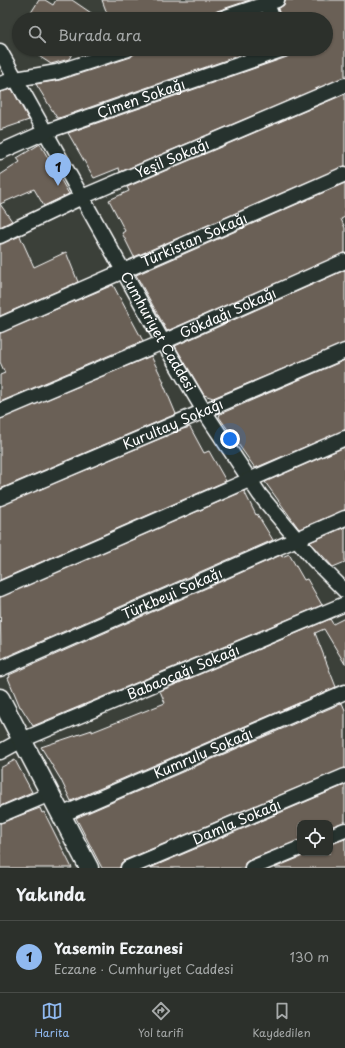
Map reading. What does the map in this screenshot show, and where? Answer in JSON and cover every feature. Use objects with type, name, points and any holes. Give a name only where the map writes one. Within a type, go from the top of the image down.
[{"type":"street","points":[[241,12],[272,2],[273,12]]},
{"type":"street","name":"Cumhuriyet Caddesi","points":[[0,51],[163,342],[204,411],[260,495],[314,560],[345,591]]},
{"type":"street","points":[[0,84],[16,79],[57,72],[106,56]]},
{"type":"street","name":"Çimen Sokağı","points":[[0,152],[45,132],[264,56]]},
{"type":"street","name":"Yeşil Sokağı","points":[[0,236],[82,197],[345,84]]},
{"type":"street","name":"Türkistan Sokağı","points":[[0,325],[345,174]]},
{"type":"street","name":"Gökdağı Sokağı","points":[[0,411],[163,342],[345,261]]},
{"type":"street","name":"Kurultay Sokağı","points":[[0,498],[345,351]]},
{"type":"street","points":[[0,589],[345,438]]},
{"type":"street","name":"Türkbeyi Sokağı","points":[[0,669],[345,518]]},
{"type":"street","name":"Babaocağı Sokağı","points":[[0,752],[22,740],[345,604]]},
{"type":"street","name":"Kumrulu Sokağı","points":[[61,815],[345,692]]},
{"type":"street","points":[[0,698],[89,868]]},
{"type":"street","name":"Damla Sokağı","points":[[128,868],[345,776]]},
{"type":"street","points":[[0,814],[50,794]]},
{"type":"street","points":[[333,835],[345,830]]},
{"type":"street","points":[[252,868],[297,849]]},
{"type":"building","points":[[39,0],[45,0],[53,5],[56,0],[72,0],[90,12],[31,12]]},
{"type":"building","points":[[102,0],[250,0],[216,12],[106,12]]},
{"type":"building","points":[[285,0],[345,0],[345,77],[120,172],[119,168],[94,178],[68,133],[288,56],[333,56],[333,12],[279,12],[278,9],[284,5]]},
{"type":"building","points":[[39,56],[71,56],[69,59],[51,64]]},
{"type":"building","points":[[238,56],[59,118],[57,118],[36,84],[60,80],[131,57]]},
{"type":"building","points":[[12,89],[29,120],[0,130],[0,92]]},
{"type":"building","points":[[345,94],[345,166],[134,257],[122,233],[125,231],[109,200],[129,191],[127,187]]},
{"type":"building","points":[[40,144],[69,194],[44,206],[34,189],[0,204],[0,175],[20,162],[17,158]]},
{"type":"building","points":[[345,183],[345,217],[341,219],[345,228],[345,253],[167,331],[136,275]]},
{"type":"building","points":[[0,204],[12,221],[0,227]]},
{"type":"building","points":[[20,236],[34,267],[66,252],[78,282],[0,316],[0,244]]},
{"type":"building","points":[[345,270],[345,343],[213,398],[204,395],[175,346]]},
{"type":"building","points":[[113,285],[143,341],[0,402],[0,375],[5,373],[0,362],[0,333]]},
{"type":"building","points":[[151,356],[164,382],[163,383],[176,414],[0,489],[0,419]]},
{"type":"building","points":[[345,360],[345,430],[255,468],[219,417],[220,414]]},
{"type":"building","points":[[190,427],[204,453],[209,451],[226,481],[0,580],[0,506]]},
{"type":"building","points":[[345,447],[345,510],[299,529],[265,482]]},
{"type":"building","points":[[244,491],[256,515],[257,514],[273,540],[1,659],[0,597]]},
{"type":"building","points":[[345,527],[345,562],[333,567],[310,542]]},
{"type":"building","points":[[289,554],[304,580],[307,579],[322,605],[33,726],[20,707],[8,678],[10,677],[9,675],[281,555],[282,557]]},
{"type":"building","points":[[345,618],[345,664],[324,629],[315,633],[336,687],[71,801],[61,780],[41,747],[92,730],[92,732],[165,703],[160,691],[330,619],[333,624]]},
{"type":"building","points":[[342,703],[345,710],[345,768],[125,860],[121,863],[120,868],[102,868],[76,818]]},
{"type":"building","points":[[15,760],[32,792],[0,806],[0,768]]},
{"type":"building","points":[[345,785],[345,822],[333,826],[333,820],[297,820],[297,841],[249,860],[245,863],[244,868],[150,868]]},
{"type":"building","points":[[40,808],[42,813],[44,812],[72,868],[0,868],[0,823]]},
{"type":"building","points":[[345,839],[345,868],[274,868],[303,856],[333,856],[333,843]]},
{"type":"place","name":"Yasemin Eczanesi","points":[[58,186]]}]
